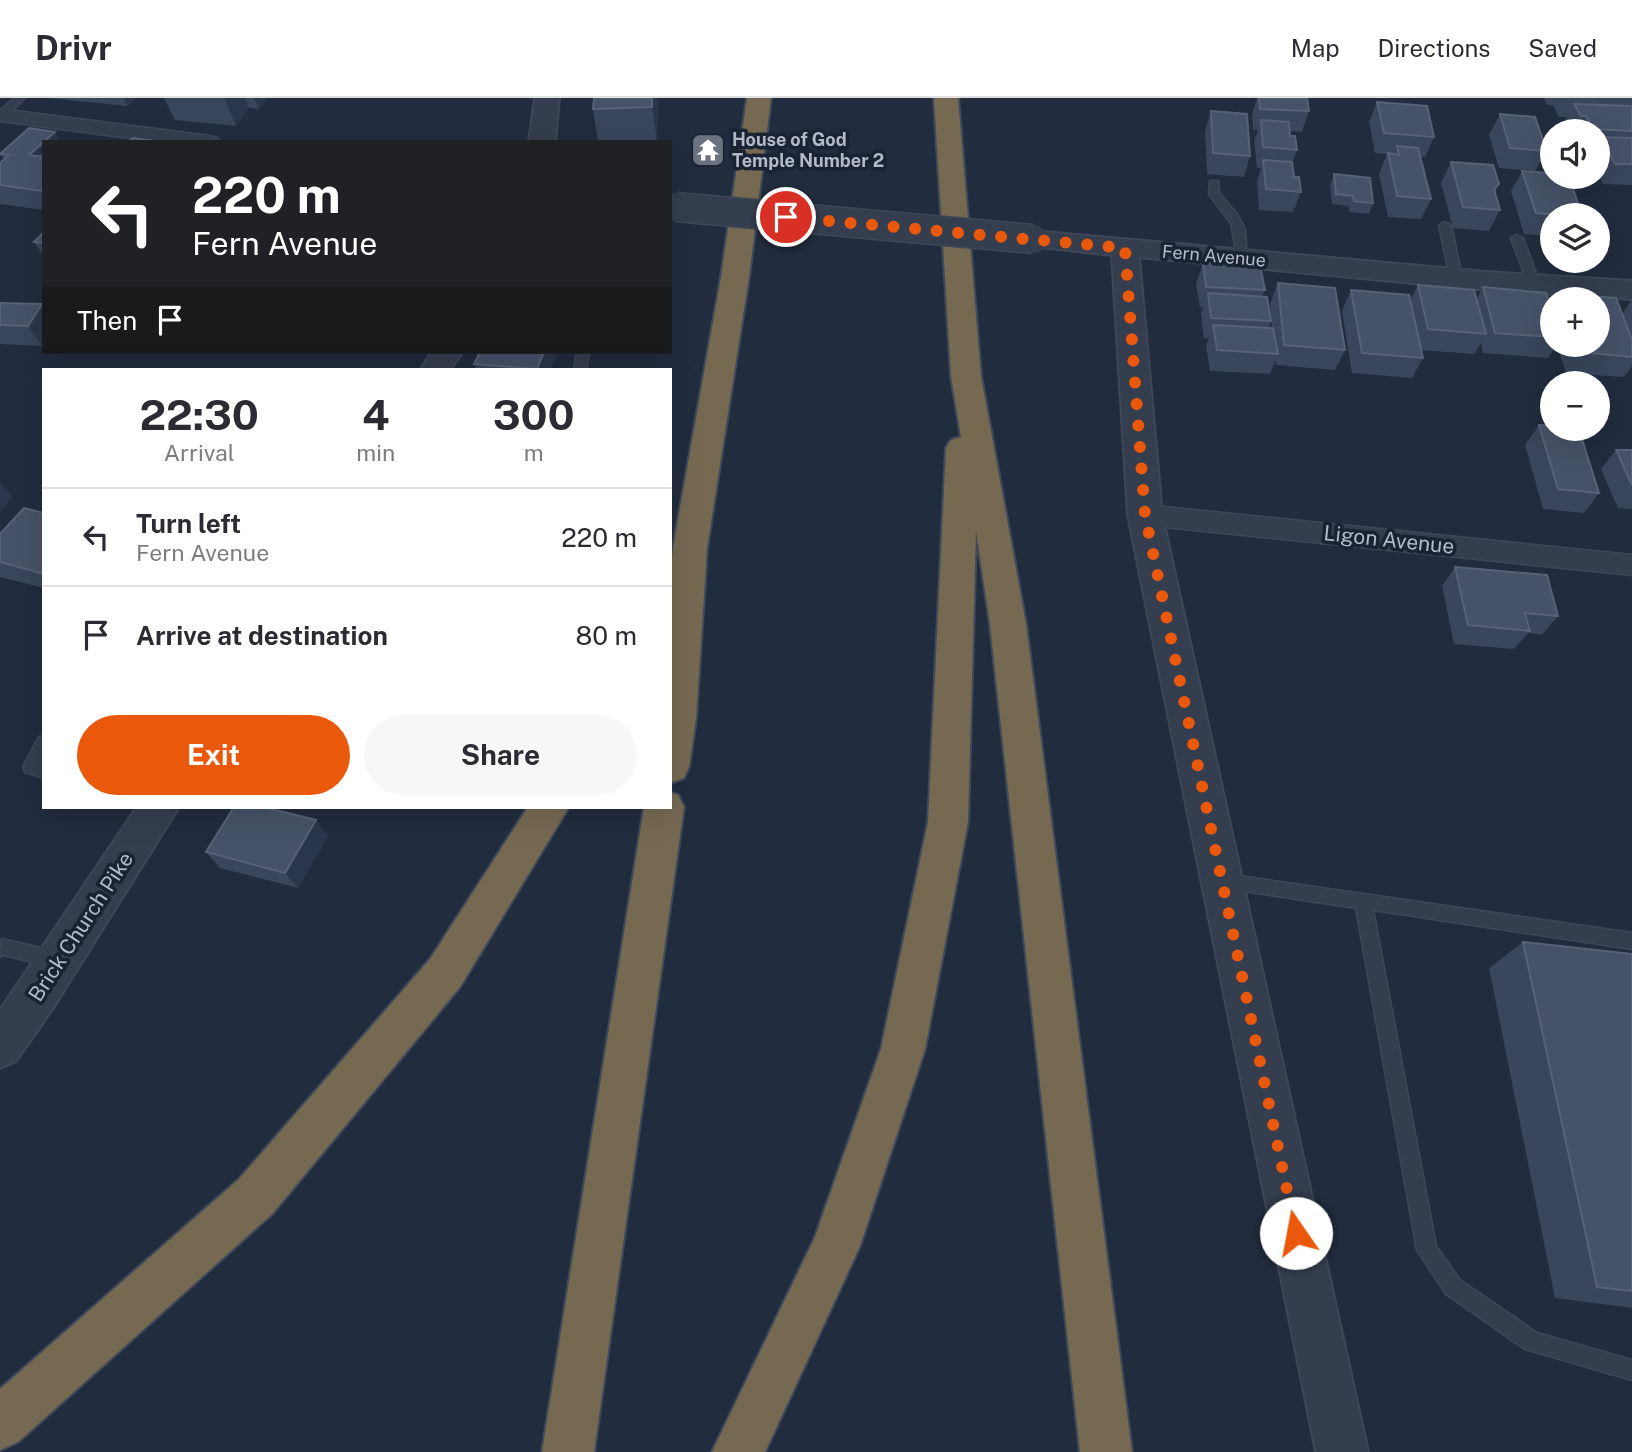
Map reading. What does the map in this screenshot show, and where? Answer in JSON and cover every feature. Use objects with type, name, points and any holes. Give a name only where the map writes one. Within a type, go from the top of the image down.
[{"type":"highway","points":[[672,753],[690,548],[735,277],[759,98]]},
{"type":"highway","points":[[946,98],[966,376],[1008,624],[1106,1452]]},
{"type":"highway","points":[[738,1452],[836,1246],[903,1049],[948,822],[966,376]]},
{"type":"highway","points":[[672,582],[690,548]]},
{"type":"highway","points":[[0,1424],[256,1196],[445,974],[548,809]]},
{"type":"highway","points":[[568,1452],[664,809]]},
{"type":"street","points":[[542,140],[547,98]]},
{"type":"street","points":[[1,115],[195,140]]},
{"type":"street","name":"Fern Avenue","points":[[673,207],[1456,278],[1632,290]]},
{"type":"street","points":[[1125,248],[1145,515],[1346,1451]]},
{"type":"street","name":"Ligon Avenue","points":[[1145,515],[1632,565]]},
{"type":"street","name":"Brick Church Pike","points":[[0,1046],[60,960],[158,809]]},
{"type":"lane","points":[[1,115],[20,98]]},
{"type":"lane","points":[[1214,183],[1214,194],[1230,209],[1241,228],[1244,258]]},
{"type":"lane","points":[[1445,226],[1456,278]]},
{"type":"lane","points":[[1517,238],[1534,284]]},
{"type":"lane","points":[[42,746],[30,767],[42,770]]},
{"type":"lane","points":[[1222,880],[1632,941]]},
{"type":"lane","points":[[1363,901],[1427,1250],[1452,1287],[1532,1342],[1632,1370]]},
{"type":"lane","points":[[0,949],[2,947],[60,960]]},
{"type":"building","points":[[594,98],[652,98],[652,107],[593,109]]},
{"type":"building","points":[[1259,98],[1307,98],[1309,111],[1260,109]]},
{"type":"building","points":[[1377,102],[1427,106],[1434,137],[1384,133]]},
{"type":"building","points":[[1574,104],[1632,106],[1632,131],[1610,130],[1610,119],[1588,119],[1581,116]]},
{"type":"building","points":[[1211,111],[1247,114],[1250,156],[1213,153]]},
{"type":"building","points":[[1500,114],[1535,117],[1540,131],[1540,150],[1510,148]]},
{"type":"building","points":[[1261,120],[1289,122],[1290,136],[1295,136],[1297,150],[1263,147]]},
{"type":"building","points":[[29,128],[55,132],[42,140],[42,144],[29,155],[42,157],[42,191],[0,185],[0,163],[9,155],[0,154]]},
{"type":"building","points":[[1610,137],[1632,138],[1632,164],[1615,164],[1610,154]]},
{"type":"building","points":[[1397,146],[1418,148],[1431,199],[1397,196],[1388,153],[1399,155]]},
{"type":"building","points":[[1263,160],[1292,162],[1294,177],[1299,177],[1301,192],[1266,189]]},
{"type":"building","points":[[1451,162],[1493,165],[1499,184],[1494,189],[1500,210],[1463,207]]},
{"type":"building","points":[[1522,171],[1540,172],[1540,189],[1573,189],[1578,203],[1540,203],[1540,213],[1536,213]]},
{"type":"building","points":[[1334,174],[1370,178],[1373,203],[1354,201],[1353,196],[1336,194]]},
{"type":"building","points":[[42,234],[42,243],[34,242]]},
{"type":"building","points":[[1203,263],[1260,266],[1265,290],[1206,287]]},
{"type":"building","points":[[1278,283],[1335,288],[1345,350],[1284,345]]},
{"type":"building","points":[[1418,285],[1474,290],[1486,334],[1428,329]]},
{"type":"building","points":[[1483,287],[1540,292],[1540,336],[1495,333]]},
{"type":"building","points":[[1351,290],[1409,295],[1423,358],[1362,353]]},
{"type":"building","points":[[1208,293],[1267,297],[1271,321],[1211,318]]},
{"type":"building","points":[[1610,298],[1616,298],[1632,340],[1632,357],[1610,355]]},
{"type":"building","points":[[0,303],[42,304],[28,326],[0,325]]},
{"type":"building","points":[[1213,325],[1273,328],[1278,354],[1217,350]]},
{"type":"building","points":[[479,354],[543,354],[537,368],[474,364]]},
{"type":"building","points":[[1544,441],[1583,441],[1599,493],[1558,489]]},
{"type":"building","points":[[1616,450],[1632,450],[1632,485]]},
{"type":"building","points":[[24,508],[42,512],[42,573],[0,562],[0,534]]},
{"type":"building","points":[[1455,567],[1547,575],[1558,616],[1525,613],[1530,631],[1468,625]]},
{"type":"building","points":[[233,809],[271,809],[316,820],[285,873],[206,852]]},
{"type":"building","points":[[1523,942],[1632,954],[1632,1291],[1597,1287]]},
{"type":"place","name":"House of God Temple Number 2","points":[[708,150]]},
{"type":"route","points":[[786,217],[1125,248],[1145,515],[1296,1233]]}]
